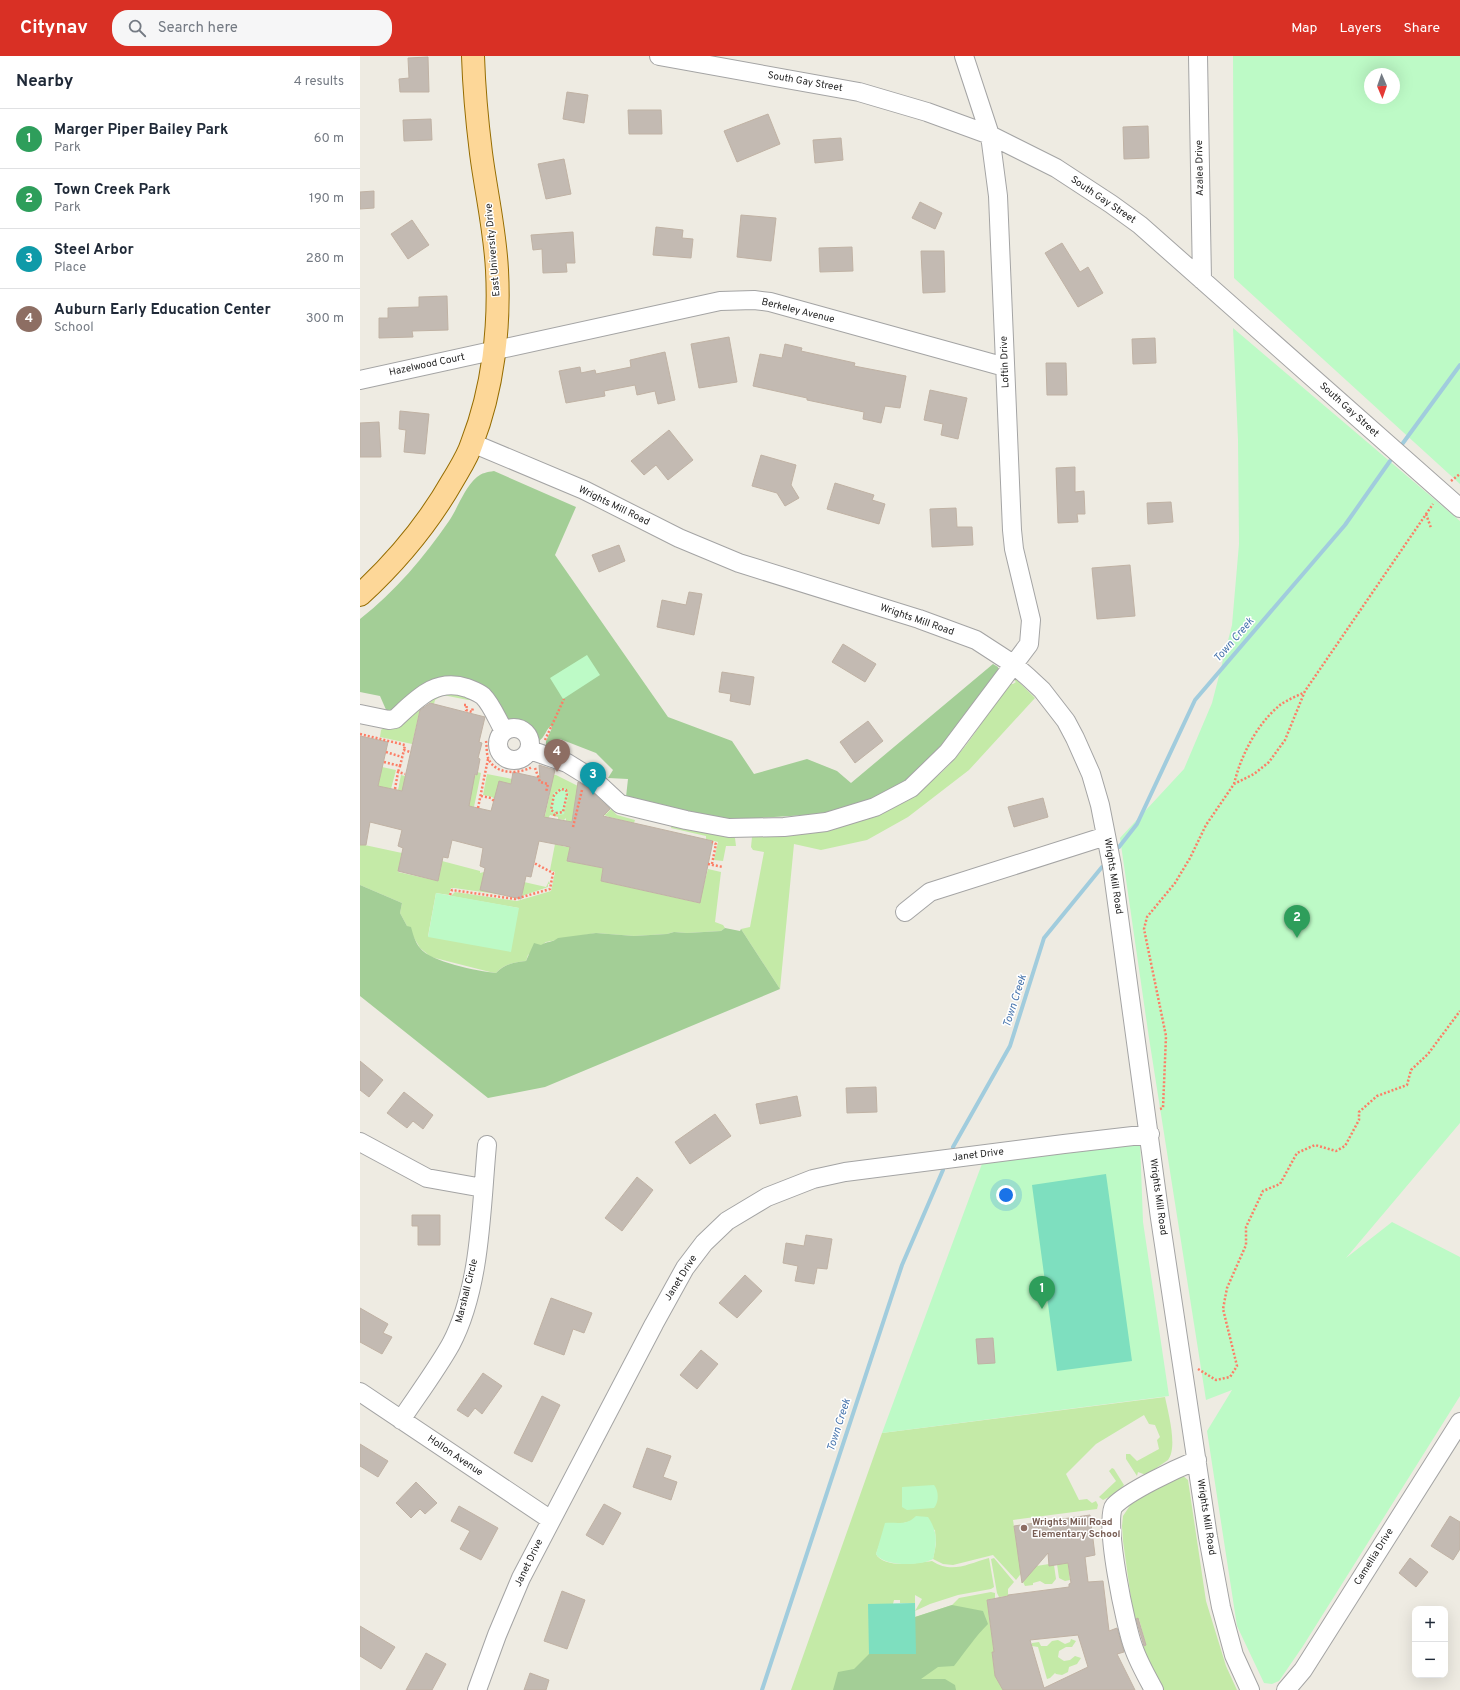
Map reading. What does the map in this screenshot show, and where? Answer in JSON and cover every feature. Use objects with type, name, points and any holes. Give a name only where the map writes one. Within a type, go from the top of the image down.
[{"type":"main road","name":"East University Drive","points":[[360,595],[396,560],[430,517],[445,495],[472,443],[485,397],[493,351],[497,311],[496,269],[490,204],[476,109],[473,56]]},
{"type":"street","name":"South Gay Street","points":[[659,56],[858,92],[926,112],[990,135],[1056,168],[1140,225],[1460,508]]},
{"type":"street","name":"Loftin Drive","points":[[535,753],[567,763],[593,779],[620,804],[642,810],[729,828],[784,827],[826,822],[876,807],[910,788],[948,752],[1029,644],[1031,620],[1014,549],[998,196],[990,135],[964,56]]},
{"type":"street","name":"Azalea Drive","points":[[1198,56],[1202,280]]},
{"type":"street","name":"Berkeley Avenue","points":[[493,351],[720,301],[754,300],[770,302],[832,318],[1005,367]]},
{"type":"street","name":"Hazelwood Court","points":[[360,380],[493,351]]},
{"type":"street","name":"Wrights Mill Road","points":[[472,443],[584,490],[679,538],[739,563],[919,619],[976,640],[1013,664],[1028,676],[1050,700],[1076,738],[1091,774],[1100,805],[1113,872],[1150,1134],[1160,1218],[1208,1537],[1221,1607],[1234,1655],[1250,1690]]},
{"type":"street","points":[[360,714],[389,720],[394,719],[425,693],[440,686],[457,684],[475,690],[484,697],[504,731]]},
{"type":"street","points":[[514,727],[524,730],[530,739],[535,753],[518,760],[512,760],[503,756],[498,746],[498,740],[504,731],[514,727]]},
{"type":"street","points":[[905,912],[930,892],[1106,836]]},
{"type":"street","name":"Janet Drive","points":[[477,1690],[521,1578],[654,1324],[685,1268],[704,1243],[727,1222],[767,1197],[813,1179],[845,1172],[1057,1144],[1150,1134]]},
{"type":"street","points":[[360,1142],[427,1178],[483,1188]]},
{"type":"street","name":"Marshall Circle","points":[[401,1420],[451,1344],[463,1316],[475,1268],[487,1145]]},
{"type":"street","name":"Hollon Avenue","points":[[360,1392],[551,1520]]},
{"type":"street","name":"Camellia Drive","points":[[1286,1690],[1303,1670],[1460,1422]]},
{"type":"street","points":[[1154,1690],[1134,1649],[1126,1624],[1119,1588],[1111,1526],[1111,1512],[1114,1506],[1137,1490],[1182,1466],[1197,1460]]},
{"type":"path","points":[[1450,482],[1460,474]]},
{"type":"path","points":[[1234,784],[1254,774],[1269,762],[1285,740],[1305,692],[1436,500]]},
{"type":"path","points":[[1426,513],[1431,528]]},
{"type":"path","points":[[1153,1109],[1163,1108],[1166,1036],[1144,928],[1146,917],[1175,883],[1190,858],[1206,825],[1234,784],[1237,770],[1254,735],[1264,720],[1281,704],[1305,692]]},
{"type":"path","points":[[488,759],[493,766],[507,772],[527,770],[535,753],[547,736],[564,699]]},
{"type":"path","points":[[460,704],[467,705],[466,710],[472,712],[473,705],[480,706]]},
{"type":"path","points":[[360,734],[405,745],[395,789]]},
{"type":"path","points":[[478,808],[488,759],[486,741]]},
{"type":"path","points":[[404,750],[410,752]]},
{"type":"path","points":[[386,752],[402,757]]},
{"type":"path","points":[[535,753],[540,765]]},
{"type":"path","points":[[535,753],[540,782],[548,784],[546,792]]},
{"type":"path","points":[[384,762],[400,766]]},
{"type":"path","points":[[398,772],[405,774]]},
{"type":"path","points":[[561,789],[566,790],[567,794],[563,812],[555,815],[551,810],[554,795],[561,789]]},
{"type":"path","points":[[573,827],[582,789]]},
{"type":"path","points":[[480,796],[491,798],[494,801]]},
{"type":"path","points":[[450,895],[452,890],[515,899],[550,889],[553,873],[534,863]]},
{"type":"path","points":[[708,864],[723,867]]},
{"type":"path","points":[[1182,1359],[1216,1380],[1230,1377],[1237,1366],[1223,1309],[1227,1288],[1246,1245],[1246,1227],[1263,1192],[1280,1184],[1297,1153],[1315,1145],[1336,1151],[1345,1146],[1358,1120],[1359,1112],[1377,1096],[1407,1085],[1411,1070],[1428,1054],[1460,1011]]},
{"type":"green space","points":[[1233,56],[1460,56],[1460,484],[1234,278]]},
{"type":"green space","points":[[1233,328],[1460,521],[1460,1123],[1346,1258],[1392,1222],[1460,1257],[1460,1396],[1303,1646],[1279,1681],[1272,1684],[1264,1683],[1237,1626],[1207,1431],[1232,1390],[1206,1400],[1149,1038],[1120,838],[1184,769],[1212,703],[1232,625],[1239,544],[1238,440]]},
{"type":"green space","points":[[494,471],[576,507],[555,555],[668,717],[732,741],[754,774],[807,759],[837,771],[851,783],[993,664],[998,667],[998,670],[954,733],[917,774],[872,801],[822,814],[743,819],[721,818],[626,797],[628,779],[608,778],[613,770],[596,753],[560,739],[556,740],[555,748],[553,749],[546,747],[546,741],[552,728],[551,726],[539,741],[531,728],[524,722],[515,720],[509,721],[494,698],[417,689],[389,712],[387,712],[380,696],[360,692],[360,619],[397,586],[419,561],[449,521],[472,482],[477,477],[487,472]]},
{"type":"green space","points":[[587,655],[600,675],[563,699],[550,678]]},
{"type":"green space","points":[[1013,679],[1016,679],[1035,698],[969,770],[908,817],[867,840],[821,850],[794,844],[780,989],[741,929],[750,927],[764,852],[753,850],[751,847],[752,837],[756,834],[804,833],[838,828],[855,823],[889,809],[905,800],[921,790],[948,766],[964,747],[1007,684],[1013,684],[1016,682]]},
{"type":"green space","points":[[443,693],[463,694],[472,700],[443,695],[435,700],[434,704],[426,701]]},
{"type":"green space","points":[[421,705],[412,744],[380,737],[381,730],[384,728],[395,728]]},
{"type":"green space","points":[[382,767],[396,770],[391,789],[378,786]]},
{"type":"green space","points":[[477,772],[481,773],[474,807],[441,800],[477,774]]},
{"type":"green space","points":[[539,773],[556,775],[578,786],[572,822],[566,821],[566,818],[564,820],[558,819],[558,817],[550,815],[547,821],[544,820],[550,793],[539,777]]},
{"type":"green space","points":[[487,774],[512,779],[511,784],[499,782],[495,799],[483,795]]},
{"type":"green space","points":[[401,775],[413,778],[428,797],[398,790]]},
{"type":"green space","points":[[561,788],[566,789],[569,794],[564,814],[560,815],[551,813],[550,809],[553,793]]},
{"type":"green space","points":[[584,792],[606,814],[611,809],[617,815],[635,820],[634,823],[602,814]]},
{"type":"green space","points":[[672,824],[732,835],[735,838],[736,846],[726,846],[723,861],[714,860],[718,842],[706,839],[706,836],[671,828]]},
{"type":"green space","points":[[567,842],[571,842],[567,861],[603,868],[601,881],[699,903],[708,869],[721,872],[715,922],[723,925],[725,928],[721,931],[687,933],[674,932],[667,934],[634,936],[596,933],[546,942],[528,955],[526,961],[502,967],[496,973],[431,957],[420,948],[400,913],[402,903],[360,885],[360,844],[402,853],[398,872],[438,881],[442,861],[480,871],[480,873],[484,872],[504,895],[454,888],[451,888],[449,895],[436,893],[428,936],[519,908],[451,896],[455,892],[517,901],[551,891],[555,872],[550,870],[555,844],[566,847]]},
{"type":"green space","points":[[549,881],[550,884],[548,884],[548,887],[522,896],[524,882],[546,887]]},
{"type":"green space","points":[[360,885],[402,903],[400,913],[407,926],[411,927],[418,946],[425,953],[444,962],[467,968],[496,973],[506,966],[526,961],[534,943],[541,945],[554,941],[558,938],[596,933],[634,936],[667,934],[674,932],[687,933],[721,931],[725,928],[740,931],[741,929],[780,989],[545,1087],[488,1098],[360,996]]},
{"type":"green space","points":[[436,893],[519,908],[511,952],[428,937]]},
{"type":"green space","points":[[1140,1141],[1143,1222],[1169,1396],[882,1433],[983,1161]]},
{"type":"green space","points":[[1106,1174],[1132,1361],[1057,1371],[1032,1185]]},
{"type":"green space","points":[[1165,1397],[1172,1438],[1171,1454],[1168,1460],[1146,1475],[1138,1472],[1137,1476],[1126,1459],[1126,1454],[1130,1454],[1137,1461],[1159,1449],[1157,1440],[1160,1437],[1155,1425],[1149,1424],[1144,1415],[1096,1444],[1066,1474],[1079,1500],[1087,1499],[1092,1503],[1096,1501],[1098,1505],[1097,1509],[1013,1520],[1020,1567],[1023,1571],[1016,1580],[993,1555],[953,1565],[943,1564],[933,1559],[936,1544],[935,1530],[912,1521],[899,1524],[887,1523],[876,1554],[880,1559],[886,1562],[901,1564],[932,1561],[946,1567],[960,1567],[989,1558],[994,1587],[991,1589],[958,1595],[930,1604],[915,1611],[922,1599],[915,1595],[915,1603],[900,1603],[900,1600],[894,1600],[893,1604],[868,1604],[915,1654],[915,1617],[952,1605],[959,1598],[991,1592],[995,1593],[995,1598],[987,1600],[994,1652],[992,1653],[995,1676],[1003,1690],[791,1690],[882,1433]]},
{"type":"green space","points":[[1112,1468],[1124,1485],[1115,1494],[1103,1500],[1099,1497],[1116,1481],[1109,1471]]},
{"type":"green space","points":[[1183,1476],[1188,1480],[1206,1601],[1226,1666],[1237,1690],[1162,1690],[1141,1647],[1146,1645],[1139,1619],[1134,1620],[1123,1541],[1123,1516],[1133,1501],[1177,1477]]},
{"type":"green space","points":[[934,1485],[938,1496],[937,1503],[934,1508],[907,1510],[902,1507],[902,1487]]},
{"type":"green space","points":[[916,1516],[928,1517],[934,1528],[936,1543],[933,1559],[920,1563],[903,1564],[886,1561],[880,1558],[876,1554],[885,1523],[901,1523],[909,1521]]},
{"type":"green space","points":[[994,1558],[1014,1582],[1008,1589],[1008,1596],[999,1597],[997,1593],[991,1559]]},
{"type":"green space","points":[[1068,1563],[1070,1580],[1065,1581],[1059,1578],[1057,1564]]},
{"type":"green space","points":[[1049,1564],[1054,1565],[1056,1579],[1052,1584],[1045,1584],[1040,1581],[1033,1583],[1033,1585],[1025,1586],[1023,1582],[1030,1573],[1030,1567]]},
{"type":"green space","points":[[915,1603],[916,1654],[869,1654],[868,1604]]},
{"type":"green space","points":[[952,1605],[983,1611],[988,1624],[974,1639],[954,1666],[938,1667],[921,1679],[945,1679],[955,1685],[956,1690],[833,1690],[838,1672],[854,1669],[869,1654],[915,1654],[915,1617]]},
{"type":"green space","points":[[1071,1639],[1076,1641],[1072,1647],[1066,1647],[1059,1651],[1058,1657],[1064,1661],[1070,1660],[1075,1656],[1081,1658],[1077,1664],[1069,1667],[1068,1672],[1062,1675],[1055,1673],[1047,1679],[1038,1647],[1032,1646],[1032,1643],[1039,1642],[1041,1646],[1047,1646],[1052,1641],[1058,1640],[1065,1644],[1070,1642]]},
{"type":"building","points":[[428,57],[429,92],[400,92],[399,79],[409,78],[408,58]]},
{"type":"building","points":[[567,92],[588,95],[584,123],[563,119]]},
{"type":"building","points":[[628,110],[661,110],[662,134],[629,134]]},
{"type":"building","points":[[768,114],[780,144],[737,162],[724,131]]},
{"type":"building","points":[[431,119],[432,140],[404,141],[403,120]]},
{"type":"building","points":[[1148,126],[1149,158],[1124,159],[1123,127]]},
{"type":"building","points":[[841,138],[843,160],[815,163],[813,140]]},
{"type":"building","points":[[564,159],[571,194],[546,199],[538,164]]},
{"type":"building","points":[[374,191],[374,208],[360,209],[360,192]]},
{"type":"building","points":[[920,202],[942,213],[935,229],[912,218]]},
{"type":"building","points":[[741,215],[776,218],[771,261],[737,257]]},
{"type":"building","points":[[412,220],[429,245],[408,259],[391,234]]},
{"type":"building","points":[[656,227],[683,230],[682,238],[693,239],[691,258],[653,255]]},
{"type":"building","points":[[573,232],[575,263],[566,263],[567,272],[543,273],[542,249],[533,250],[531,235]]},
{"type":"building","points":[[1062,243],[1080,272],[1088,267],[1103,293],[1078,307],[1045,253]]},
{"type":"building","points":[[852,247],[853,271],[820,272],[819,248]]},
{"type":"building","points":[[921,251],[944,251],[945,292],[923,293]]},
{"type":"building","points":[[447,296],[448,330],[412,331],[413,337],[379,338],[379,318],[388,318],[388,308],[419,307],[419,297]]},
{"type":"building","points":[[729,337],[737,382],[699,388],[691,344]]},
{"type":"building","points":[[1155,338],[1156,363],[1133,364],[1132,339]]},
{"type":"building","points":[[785,344],[802,348],[801,351],[855,363],[854,366],[906,376],[900,408],[885,406],[881,423],[863,419],[864,412],[807,400],[807,398],[753,386],[760,354],[782,358]]},
{"type":"building","points":[[665,352],[675,400],[658,404],[655,391],[637,395],[635,385],[604,391],[605,396],[566,403],[559,371],[580,367],[581,373],[595,370],[596,374],[631,367],[630,360]]},
{"type":"building","points":[[1046,363],[1066,363],[1067,395],[1047,395]]},
{"type":"building","points":[[930,390],[967,398],[958,439],[941,435],[943,424],[924,420]]},
{"type":"building","points":[[400,411],[429,414],[425,454],[404,452],[406,430],[399,429]]},
{"type":"building","points":[[379,422],[381,457],[360,457],[360,423]]},
{"type":"building","points":[[669,430],[693,460],[668,480],[656,465],[644,475],[631,461]]},
{"type":"building","points":[[761,455],[796,465],[791,485],[799,498],[785,506],[777,493],[752,486]]},
{"type":"building","points":[[1075,467],[1075,492],[1084,491],[1085,514],[1077,514],[1078,522],[1058,523],[1056,468]]},
{"type":"building","points":[[835,483],[874,495],[872,500],[885,504],[879,524],[827,509]]},
{"type":"building","points":[[1171,502],[1173,522],[1148,524],[1147,503]]},
{"type":"building","points":[[956,508],[957,527],[972,527],[973,545],[932,547],[930,509]]},
{"type":"building","points":[[619,545],[625,561],[599,572],[592,555]]},
{"type":"building","points":[[1130,565],[1135,616],[1097,619],[1092,568]]},
{"type":"building","points":[[689,592],[702,594],[694,635],[657,627],[662,600],[686,605]]},
{"type":"building","points":[[843,644],[876,664],[865,682],[832,662]]},
{"type":"building","points":[[722,672],[754,677],[750,705],[730,701],[731,694],[719,692]]},
{"type":"building","points":[[430,703],[485,717],[479,742],[482,743],[478,758],[480,759],[477,775],[475,774],[469,806],[491,811],[499,781],[511,784],[513,772],[540,778],[539,765],[555,770],[544,817],[572,822],[578,782],[587,787],[610,809],[603,816],[713,841],[700,903],[601,881],[603,868],[567,861],[570,847],[539,841],[531,877],[526,876],[521,899],[480,890],[485,868],[480,866],[483,848],[452,840],[448,858],[443,857],[438,881],[398,871],[403,848],[398,846],[402,830],[370,822],[366,845],[360,845],[360,736],[388,742],[378,786],[402,791],[420,710]]},
{"type":"building","points":[[868,721],[883,741],[855,763],[840,742]]},
{"type":"building","points":[[1043,798],[1048,817],[1014,827],[1008,807]]},
{"type":"building","points":[[360,1061],[383,1080],[369,1097],[360,1090]]},
{"type":"building","points":[[876,1087],[877,1112],[847,1113],[846,1088]]},
{"type":"building","points":[[404,1092],[433,1115],[423,1129],[413,1121],[407,1128],[387,1113]]},
{"type":"building","points":[[797,1096],[801,1116],[760,1124],[756,1104]]},
{"type":"building","points":[[715,1114],[731,1136],[690,1164],[675,1142]]},
{"type":"building","points":[[637,1177],[653,1190],[622,1231],[605,1218]]},
{"type":"building","points":[[412,1215],[440,1215],[440,1245],[418,1245],[418,1226],[412,1226]]},
{"type":"building","points":[[806,1235],[832,1239],[827,1269],[817,1268],[814,1284],[795,1281],[798,1266],[783,1263],[786,1243],[804,1246]]},
{"type":"building","points":[[745,1275],[762,1291],[737,1318],[719,1303]]},
{"type":"building","points":[[551,1298],[592,1313],[584,1333],[573,1329],[564,1355],[534,1344]]},
{"type":"building","points":[[360,1308],[388,1324],[383,1333],[392,1337],[382,1354],[360,1342]]},
{"type":"building","points":[[993,1338],[995,1363],[978,1364],[976,1339]]},
{"type":"building","points":[[701,1350],[718,1364],[697,1389],[680,1375]]},
{"type":"building","points":[[483,1373],[502,1386],[482,1414],[475,1408],[468,1417],[457,1410]]},
{"type":"building","points":[[542,1396],[560,1405],[532,1462],[514,1453]]},
{"type":"building","points":[[360,1444],[388,1461],[378,1477],[360,1466]]},
{"type":"building","points":[[647,1448],[671,1456],[663,1477],[677,1482],[671,1500],[633,1487]]},
{"type":"building","points":[[416,1482],[437,1503],[425,1514],[420,1509],[411,1518],[396,1503]]},
{"type":"building","points":[[604,1504],[621,1513],[603,1545],[586,1535]]},
{"type":"building","points":[[459,1506],[498,1528],[481,1560],[460,1549],[470,1531],[451,1521]]},
{"type":"building","name":"Wrights Mill Road Elementary School","points":[[1090,1515],[1095,1555],[1085,1557],[1088,1582],[1103,1581],[1109,1631],[1117,1628],[1124,1652],[1117,1654],[1135,1690],[1003,1690],[995,1676],[992,1652],[994,1652],[987,1600],[1008,1595],[1069,1587],[1069,1584],[1071,1583],[1068,1563],[1049,1566],[1048,1553],[1022,1583],[1014,1526]],"holes":[[[1078,1635],[1088,1667],[1044,1688],[1030,1640]]]},
{"type":"building","points":[[1450,1516],[1460,1522],[1460,1549],[1453,1560],[1431,1546]]},
{"type":"building","points":[[1410,1558],[1428,1572],[1416,1587],[1399,1573]]},
{"type":"building","points":[[562,1591],[585,1600],[567,1649],[544,1641]]},
{"type":"building","points":[[1138,1618],[1146,1645],[1144,1646],[1136,1619]]},
{"type":"building","points":[[360,1626],[395,1647],[381,1669],[360,1656]]},
{"type":"building","points":[[426,1653],[446,1664],[432,1690],[406,1690]]},
{"type":"building","points":[[530,1673],[549,1680],[546,1690],[524,1690]]},
{"type":"waterway","name":"Town Creek","points":[[1403,443],[1460,365]]},
{"type":"waterway","name":"Town Creek","points":[[1119,847],[1137,824],[1195,700],[1345,525],[1390,461]]},
{"type":"waterway","name":"Town Creek","points":[[953,1147],[1010,1046],[1044,938],[1102,867]]},
{"type":"waterway","name":"Town Creek","points":[[762,1690],[902,1265],[943,1170]]},
{"type":"place","name":"Auburn Early Education Center","points":[[557,772]]},
{"type":"place","name":"Steel Arbor","points":[[593,795]]},
{"type":"place","name":"Town Creek Park","points":[[1297,938]]},
{"type":"place","name":"Marger Piper Bailey Park","points":[[1042,1309]]},
{"type":"place","name":"Wrights Mill Road Elementary School","points":[[1024,1528]]}]
